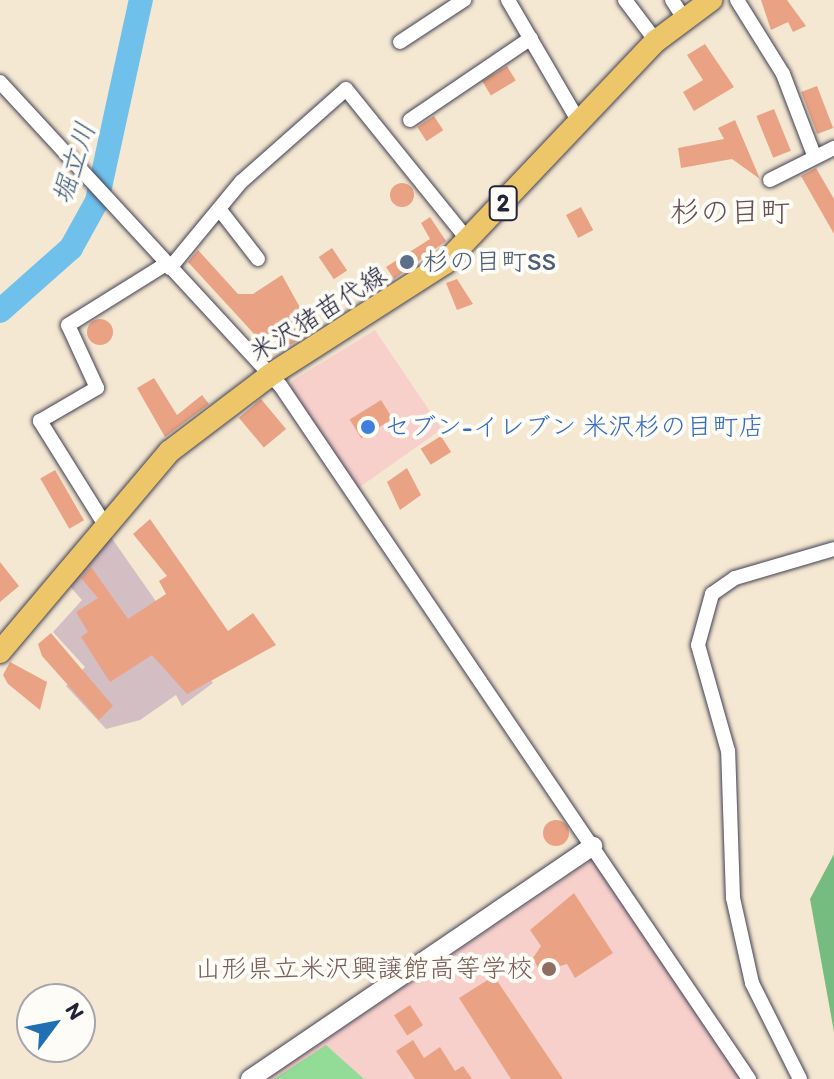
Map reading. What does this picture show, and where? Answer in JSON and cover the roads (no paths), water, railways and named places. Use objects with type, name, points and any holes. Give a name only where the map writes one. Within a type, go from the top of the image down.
[{"type":"main road","name":"米沢猪苗代線","points":[[0,652],[170,451],[270,375],[417,285],[468,240],[656,41],[678,9],[711,0]]},
{"type":"street","points":[[400,42],[464,0]]},
{"type":"street","points":[[508,0],[579,122]]},
{"type":"street","points":[[625,0],[656,41]]},
{"type":"street","points":[[737,0],[783,74],[814,155]]},
{"type":"street","points":[[410,120],[531,38]]},
{"type":"street","points":[[0,82],[270,375],[749,1079]]},
{"type":"street","points":[[105,525],[40,421],[97,388],[68,325],[168,266],[220,210],[346,89],[468,240]]},
{"type":"street","points":[[770,180],[814,155],[834,148]]},
{"type":"street","points":[[220,210],[258,259]]},
{"type":"street","points":[[800,1079],[752,983],[733,898],[728,751],[698,645],[712,594],[735,578],[834,549]]},
{"type":"street","points":[[250,1079],[593,846]]},
{"type":"waterway","name":"堀立川","points":[[0,311],[71,248],[97,201],[141,0]]},
{"type":"place","name":"杉の目町SS","points":[[407,262]]},
{"type":"place","name":"セブン-イレブン 米沢杉の目町店","points":[[368,427]]},
{"type":"place","name":"山形県立米沢興譲館高等学校","points":[[549,969]]},
{"type":"district","name":"杉の目町","points":[[730,212]]}]
